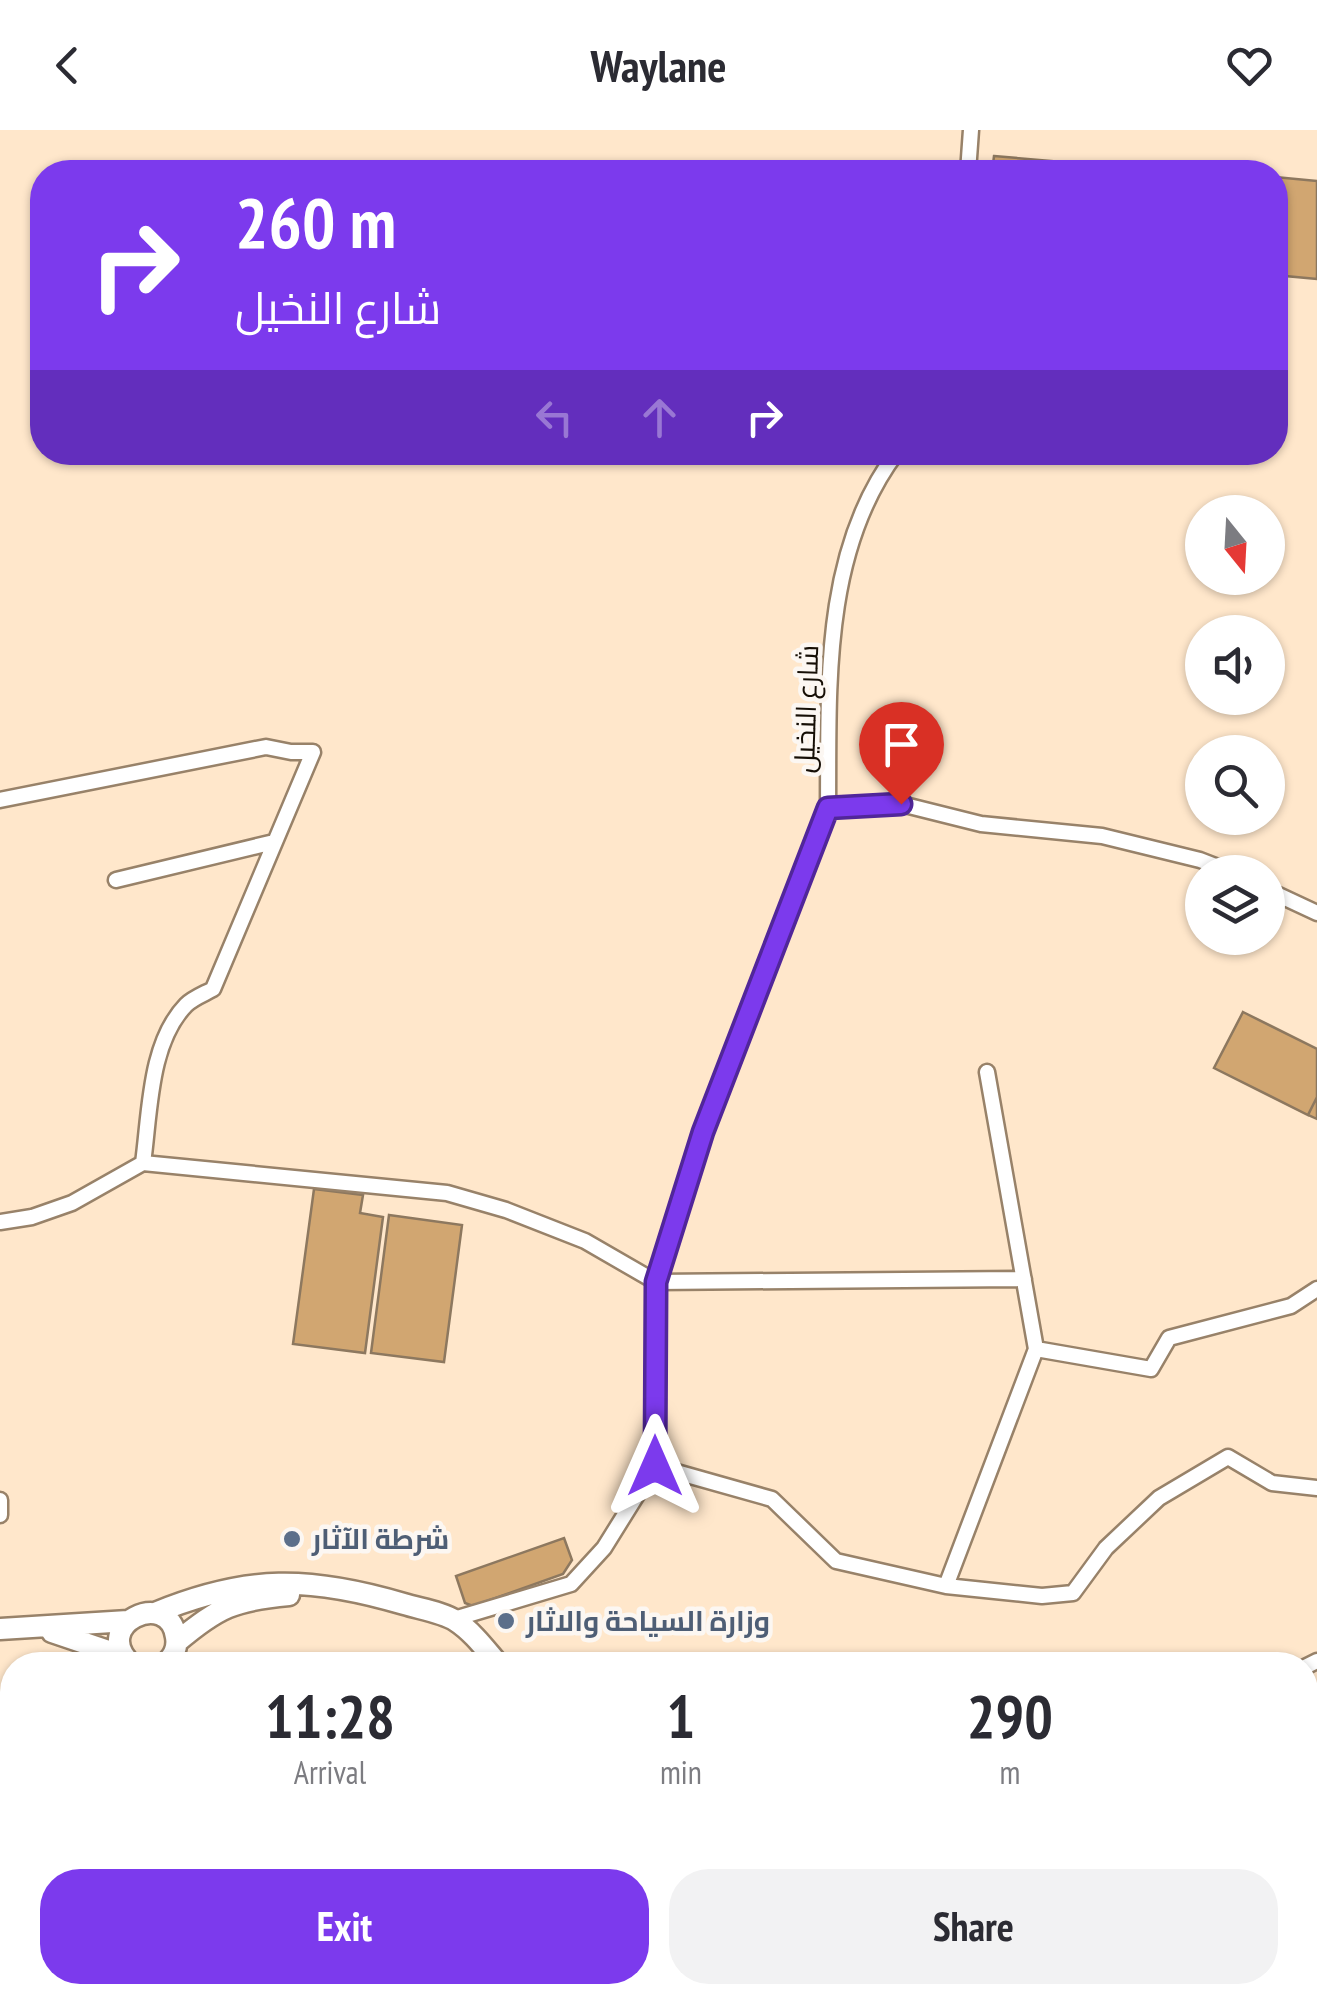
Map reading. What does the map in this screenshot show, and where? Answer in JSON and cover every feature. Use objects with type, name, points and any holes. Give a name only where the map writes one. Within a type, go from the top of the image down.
[{"type":"main road","points":[[155,1613],[202,1594],[249,1585],[302,1582],[350,1589],[454,1619],[486,1652]]},
{"type":"main road","points":[[178,1652],[210,1614],[236,1604],[272,1596],[350,1589]]},
{"type":"main road","points":[[0,1629],[128,1621],[145,1612],[155,1613],[172,1624],[175,1652]]},
{"type":"main road","points":[[124,1652],[119,1638],[128,1621]]},
{"type":"main road","points":[[0,1629],[61,1633],[107,1652]]},
{"type":"street","points":[[969,160],[970,130]]},
{"type":"street","name":"شارع النخيل","points":[[889,465],[872,491],[846,559],[829,676],[828,808],[901,804],[982,824],[1102,836],[1185,856]]},
{"type":"street","points":[[0,800],[266,747],[312,752],[214,990],[188,1002],[172,1023],[162,1048],[142,1163]]},
{"type":"street","points":[[454,1619],[571,1584],[604,1548],[655,1466],[656,1282],[703,1132],[828,808]]},
{"type":"street","points":[[116,880],[274,842]]},
{"type":"street","points":[[1285,898],[1317,913]]},
{"type":"street","points":[[946,1586],[1036,1349],[987,1072]]},
{"type":"street","points":[[0,1222],[32,1217],[72,1202],[142,1163],[447,1194],[506,1210],[586,1241],[656,1282],[1024,1279]]},
{"type":"street","points":[[1036,1349],[1151,1369],[1169,1338],[1292,1306],[1317,1288]]},
{"type":"street","points":[[655,1466],[772,1499],[836,1561],[946,1586],[1042,1596],[1074,1593],[1106,1548],[1160,1498],[1228,1457],[1272,1483],[1317,1488]]},
{"type":"street","points":[[0,1500],[0,1515]]},
{"type":"building","points":[[994,156],[1040,160],[994,160]]},
{"type":"building","points":[[1288,178],[1317,181],[1317,279],[1288,276]]},
{"type":"building","points":[[1243,1012],[1317,1049],[1317,1097],[1308,1115],[1214,1068]]},
{"type":"building","points":[[1317,1097],[1317,1119],[1308,1115]]},
{"type":"building","points":[[314,1189],[363,1195],[360,1213],[383,1217],[365,1353],[293,1344]]},
{"type":"building","points":[[389,1215],[462,1225],[444,1362],[371,1353]]},
{"type":"building","points":[[564,1538],[572,1560],[563,1574],[473,1606],[465,1603],[456,1576]]},
{"type":"place","name":"شرطة الآثار","points":[[292,1539]]},
{"type":"place","name":"وزارة السياحة والاثار","points":[[506,1621]]},
{"type":"route","points":[[655,1466],[656,1282],[703,1132],[828,808],[901,804]]}]
